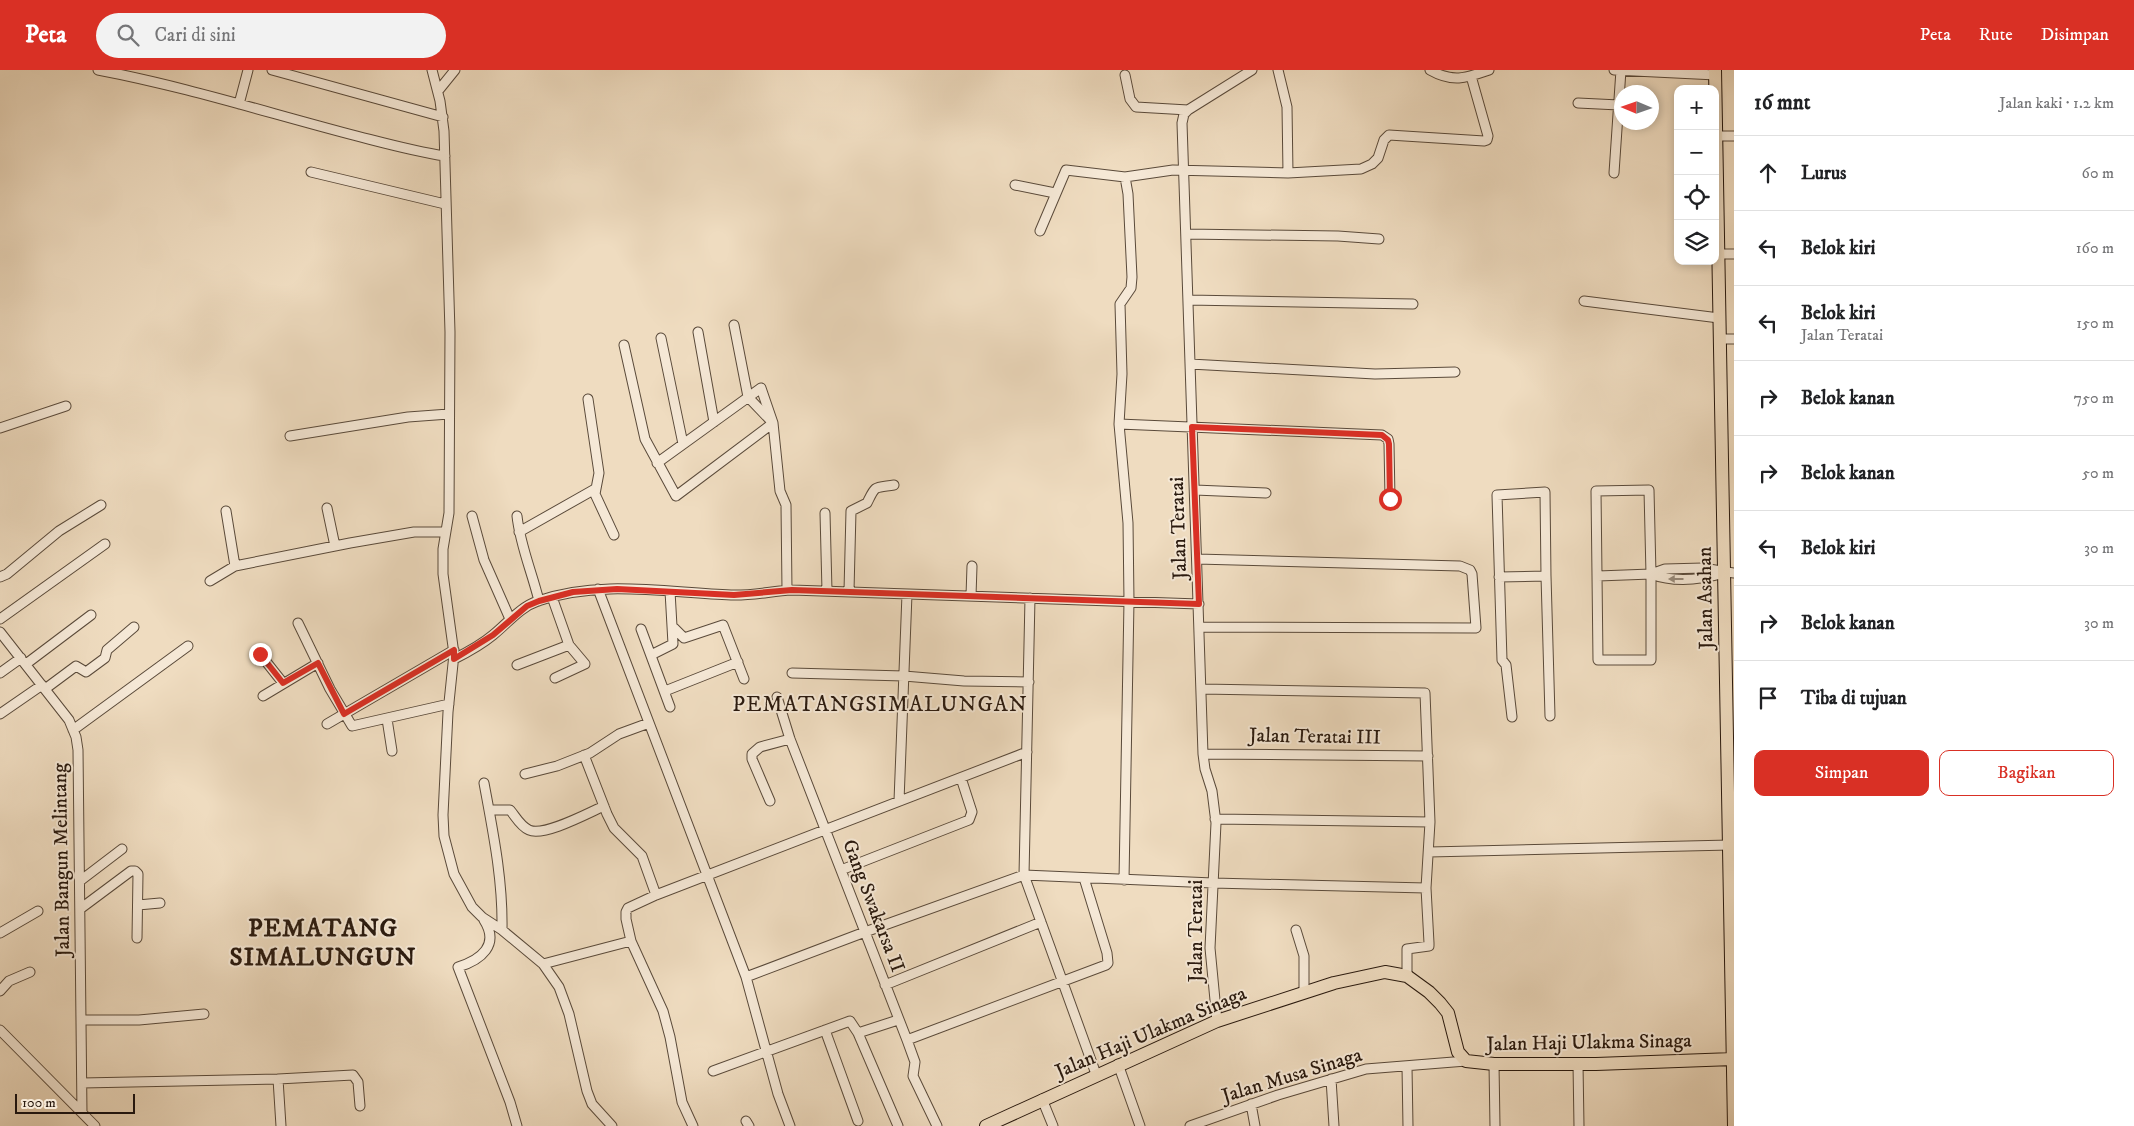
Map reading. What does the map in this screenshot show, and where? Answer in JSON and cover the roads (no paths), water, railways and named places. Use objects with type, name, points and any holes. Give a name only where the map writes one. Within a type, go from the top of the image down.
[{"type":"main road","name":"Jalan Asahan","points":[[1716,72],[1716,130]]},
{"type":"main road","name":"Jalan Asahan","points":[[1717,175],[1717,220]]},
{"type":"main road","name":"Jalan Asahan","points":[[1718,265],[1729,573],[1734,1126]]},
{"type":"main road","name":"Jalan Haji Ulakma Sinaga","points":[[986,1126],[1118,1064],[1217,1021],[1304,992],[1374,973],[1385,972],[1406,976],[1429,992],[1448,1013],[1455,1044],[1461,1058],[1466,1062],[1578,1064],[1733,1059]]},
{"type":"street","points":[[98,70],[180,88],[415,151],[445,156]]},
{"type":"street","points":[[239,104],[248,70]]},
{"type":"street","points":[[272,70],[443,117]]},
{"type":"street","points":[[432,70],[443,117],[450,332],[449,513],[443,549],[444,574],[454,655],[449,704],[443,815],[444,836],[454,874],[468,900],[488,927],[490,935],[485,952],[480,959],[458,967],[510,1102],[516,1126]]},
{"type":"street","points":[[438,91],[455,70]]},
{"type":"street","points":[[1126,75],[1130,98],[1136,107],[1188,110],[1252,70]]},
{"type":"street","points":[[1278,70],[1287,106],[1288,173]]},
{"type":"street","points":[[1430,70],[1439,75],[1453,78],[1471,76],[1486,71]]},
{"type":"street","points":[[1614,70],[1716,72]]},
{"type":"street","points":[[1620,85],[1621,70]]},
{"type":"street","points":[[1040,231],[1066,170],[1125,176],[1183,170],[1288,173],[1361,169],[1372,164],[1378,158],[1384,140],[1393,134],[1487,140],[1488,136],[1471,76]]},
{"type":"street","points":[[1578,103],[1614,105]]},
{"type":"street","name":"Jalan Teratai","points":[[1188,110],[1184,114],[1182,123],[1183,170],[1203,754],[1205,769],[1212,791],[1215,819],[1210,948],[1217,1021]]},
{"type":"street","points":[[1614,173],[1617,130]]},
{"type":"street","points":[[1719,136],[1734,136]]},
{"type":"street","points":[[312,172],[445,204]]},
{"type":"street","points":[[1124,880],[1129,601],[1128,523],[1119,424],[1122,374],[1120,304],[1131,288],[1132,278],[1128,194],[1125,176]]},
{"type":"street","points":[[1015,185],[1055,193]]},
{"type":"street","points":[[1186,234],[1338,236],[1379,239]]},
{"type":"street","points":[[1719,254],[1734,254]]},
{"type":"street","points":[[1188,300],[1413,304]]},
{"type":"street","points":[[1584,301],[1719,318]]},
{"type":"street","points":[[734,325],[748,397],[773,423]]},
{"type":"street","points":[[698,332],[714,422]]},
{"type":"street","points":[[661,338],[683,444]]},
{"type":"street","points":[[1720,339],[1734,339]]},
{"type":"street","points":[[624,344],[645,439],[676,496],[773,423]]},
{"type":"street","points":[[1190,364],[1375,374],[1455,372]]},
{"type":"street","points":[[657,463],[761,388],[773,423],[780,491],[786,505],[787,590]]},
{"type":"street","points":[[588,399],[599,473],[595,489],[596,500],[614,535]]},
{"type":"street","points":[[0,428],[66,406]]},
{"type":"street","points":[[290,436],[408,417],[449,414]]},
{"type":"street","points":[[1119,424],[1382,435],[1388,440],[1389,444],[1390,499]]},
{"type":"street","points":[[850,591],[851,511],[867,503],[872,491],[876,487],[894,485]]},
{"type":"street","points":[[519,532],[595,489]]},
{"type":"street","points":[[1195,490],[1266,493]]},
{"type":"street","points":[[1649,490],[1651,574],[1651,660],[1598,660],[1596,491],[1649,490]]},
{"type":"street","points":[[1512,717],[1506,665],[1502,660],[1497,495],[1545,492],[1550,716]]},
{"type":"street","points":[[0,577],[7,574],[59,531],[101,505]]},
{"type":"street","points":[[327,508],[336,546]]},
{"type":"street","points":[[226,511],[235,566]]},
{"type":"street","points":[[825,513],[827,591]]},
{"type":"street","points":[[472,516],[484,560],[510,619]]},
{"type":"street","points":[[517,516],[519,532],[532,569],[539,601]]},
{"type":"street","points":[[210,581],[235,566],[398,534],[445,532]]},
{"type":"street","points":[[0,619],[105,544]]},
{"type":"street","points":[[1197,559],[1460,566],[1470,570],[1472,574],[1476,628],[1200,627]]},
{"type":"street","points":[[971,596],[972,566]]},
{"type":"street","points":[[1598,576],[1651,574],[1664,579],[1704,579],[1729,573]]},
{"type":"street","points":[[1499,577],[1546,576]]},
{"type":"street","points":[[327,724],[493,635],[527,606],[573,592],[598,589],[734,595],[787,590],[850,591],[1199,604]]},
{"type":"street","points":[[598,589],[746,977],[778,1094],[790,1126]]},
{"type":"street","points":[[651,655],[673,644],[674,628],[670,592]]},
{"type":"street","points":[[899,801],[907,594]]},
{"type":"street","points":[[552,597],[569,645],[585,664],[555,678]]},
{"type":"street","points":[[1030,598],[1024,875],[1096,1074]]},
{"type":"street","points":[[0,673],[23,661],[91,615]]},
{"type":"street","points":[[298,623],[344,714],[352,726],[387,719],[415,710],[449,704]]},
{"type":"street","points":[[674,628],[684,638],[723,625],[744,679]]},
{"type":"street","points":[[0,714],[76,666],[86,672],[104,659],[107,650],[134,627]]},
{"type":"street","points":[[641,629],[670,707]]},
{"type":"street","name":"Jalan Bangun Melintang","points":[[0,632],[70,720],[78,750],[82,1113]]},
{"type":"street","points":[[517,665],[569,645]]},
{"type":"street","points":[[73,730],[188,646]]},
{"type":"street","points":[[260,654],[283,683]]},
{"type":"street","points":[[665,691],[738,662]]},
{"type":"street","points":[[263,696],[318,663]]},
{"type":"street","points":[[792,673],[1029,682]]},
{"type":"street","points":[[1202,688],[1425,693],[1430,822],[1426,888],[1429,946],[1407,949],[1406,976]]},
{"type":"street","name":"Gang Swakarsa II","points":[[777,697],[790,739],[907,1040],[914,1062],[913,1076],[937,1126]]},
{"type":"street","points":[[387,719],[392,751]]},
{"type":"street","points":[[525,774],[557,766],[584,755],[619,734],[649,723]]},
{"type":"street","points":[[770,801],[752,759],[752,754],[760,747],[790,739]]},
{"type":"street","points":[[693,1126],[682,1102],[670,1037],[663,1011],[631,941],[626,912],[628,908],[656,895],[1027,752]]},
{"type":"street","name":"Jalan Teratai III","points":[[1203,754],[1428,756]]},
{"type":"street","points":[[584,755],[614,828],[642,856],[656,895]]},
{"type":"street","points":[[841,870],[969,820],[972,812],[961,778]]},
{"type":"street","points":[[484,783],[498,862],[502,901],[502,930]]},
{"type":"street","points":[[489,810],[510,810],[528,830],[536,832],[555,827],[604,806]]},
{"type":"street","points":[[1215,819],[1430,822]]},
{"type":"street","points":[[1429,852],[1730,845]]},
{"type":"street","points":[[80,881],[122,848]]},
{"type":"street","points":[[80,910],[134,871],[138,874],[137,938]]},
{"type":"street","points":[[746,977],[1024,875],[1213,883],[1426,888]]},
{"type":"street","points":[[907,1040],[1063,982],[1108,963],[1084,878]]},
{"type":"street","points":[[138,905],[160,903]]},
{"type":"street","points":[[0,933],[38,912]]},
{"type":"street","points":[[482,917],[502,930],[543,964],[559,988],[570,1014],[586,1091],[592,1104],[612,1126]]},
{"type":"street","points":[[885,985],[1042,922]]},
{"type":"street","points":[[1296,930],[1298,943],[1304,956],[1304,992]]},
{"type":"street","points":[[543,964],[631,941]]},
{"type":"street","points":[[0,991],[9,981],[30,972]]},
{"type":"street","points":[[81,1020],[139,1020],[204,1014]]},
{"type":"street","points":[[858,1034],[898,1020]]},
{"type":"street","points":[[713,1071],[850,1021],[858,1034],[898,1126]]},
{"type":"street","points":[[0,1030],[95,1126]]},
{"type":"street","points":[[825,1030],[858,1121]]},
{"type":"street","name":"Jalan Musa Sinaga","points":[[1190,1126],[1251,1104],[1366,1069],[1466,1062]]},
{"type":"street","points":[[1118,1064],[1140,1126]]},
{"type":"street","points":[[1494,1064],[1495,1126]]},
{"type":"street","points":[[1578,1064],[1579,1126]]},
{"type":"street","points":[[1407,1067],[1408,1126]]},
{"type":"street","points":[[82,1082],[356,1076],[360,1106]]},
{"type":"street","points":[[278,1079],[282,1126]]},
{"type":"street","points":[[1330,1080],[1334,1126]]},
{"type":"street","points":[[1042,1100],[1053,1126]]},
{"type":"street","points":[[1251,1104],[1254,1126]]},
{"type":"district","name":"PEMATANGSIMALUNGAN","points":[[880,704]]},
{"type":"district","name":"PEMATANG SIMALUNGUN","points":[[323,942]]}]
